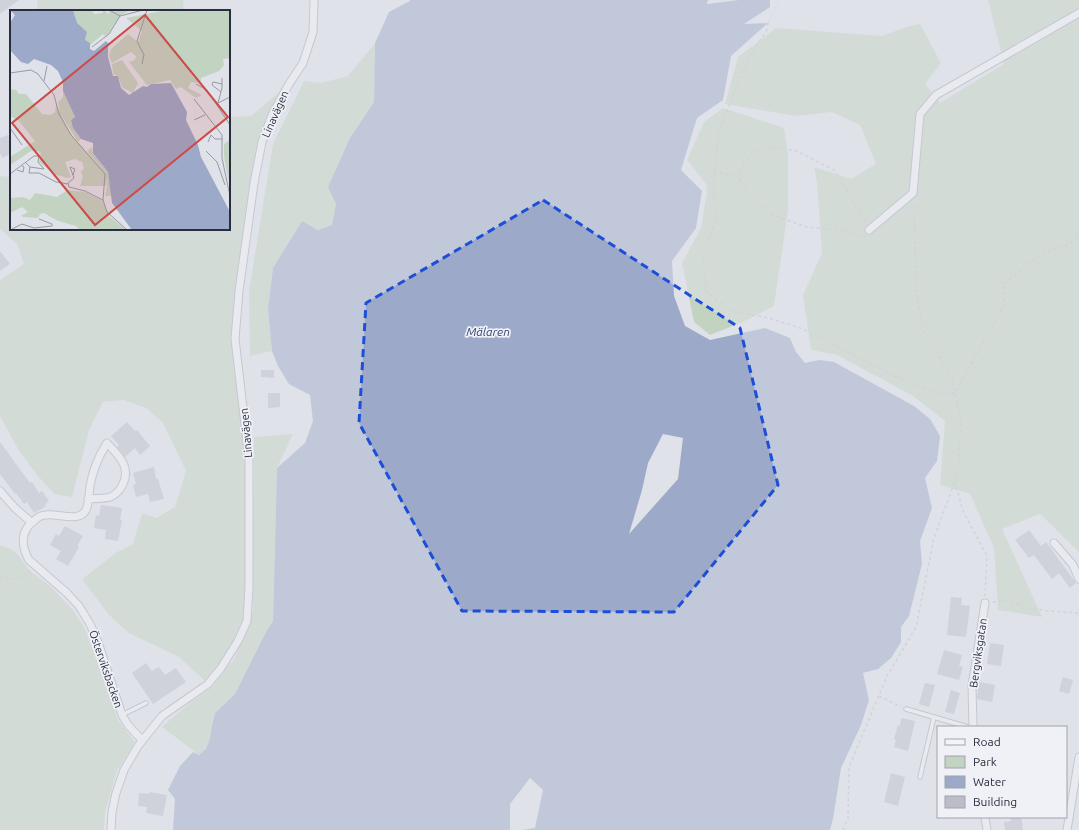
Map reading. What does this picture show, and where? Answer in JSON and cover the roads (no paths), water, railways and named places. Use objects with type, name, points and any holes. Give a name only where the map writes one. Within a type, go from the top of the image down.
[{"type":"street","name":"Linavägen","points":[[111,830],[112,812],[116,793],[124,770],[142,740],[162,716],[208,684],[221,668],[238,641],[247,621],[249,587],[249,460],[242,385],[235,339],[239,291],[254,183],[262,142],[272,115],[289,84],[303,63],[313,32],[314,0]]},
{"type":"street","points":[[869,230],[913,193],[920,114],[936,95],[1079,13]]},
{"type":"street","points":[[0,491],[15,508],[32,522],[45,515],[75,517],[82,515],[87,509],[88,498],[94,468],[98,456],[107,443],[122,459],[126,468],[125,478],[117,493],[110,497],[88,498]]},
{"type":"street","name":"Österviksbacken","points":[[32,522],[25,531],[23,538],[25,554],[34,566],[67,593],[79,606],[90,624],[99,645],[122,715],[128,725],[142,740]]},
{"type":"street","points":[[1054,543],[1073,565],[1079,579]]},
{"type":"street","name":"Bergviksgatan","points":[[973,726],[972,686],[985,603]]},
{"type":"street","points":[[1067,830],[1079,757]]},
{"type":"street","points":[[985,818],[987,830]]},
{"type":"lane","points":[[122,715],[146,703]]},
{"type":"lane","points":[[906,709],[965,726]]},
{"type":"lane","points":[[920,777],[934,717]]},
{"type":"water","name":"Mälaren","points":[[779,0],[768,23],[731,56],[723,100],[697,118],[681,170],[702,191],[696,228],[672,261],[674,296],[685,326],[710,340],[765,328],[790,338],[796,352],[805,363],[819,360],[834,362],[914,406],[930,419],[940,436],[937,461],[925,478],[932,508],[920,541],[922,564],[909,616],[901,627],[901,642],[891,658],[878,669],[863,673],[869,700],[861,725],[841,768],[830,830],[522,830],[535,828],[543,790],[530,778],[510,804],[510,830],[173,830],[175,799],[168,790],[180,766],[193,752],[199,755],[206,749],[210,738],[215,713],[235,694],[273,621],[277,468],[305,443],[313,421],[310,395],[289,384],[278,366],[272,351],[268,309],[273,268],[302,221],[318,230],[332,225],[336,204],[328,187],[350,138],[374,102],[375,43],[389,12],[410,1]],"holes":[[[663,434],[683,438],[678,479],[629,534],[648,463]]]}]
